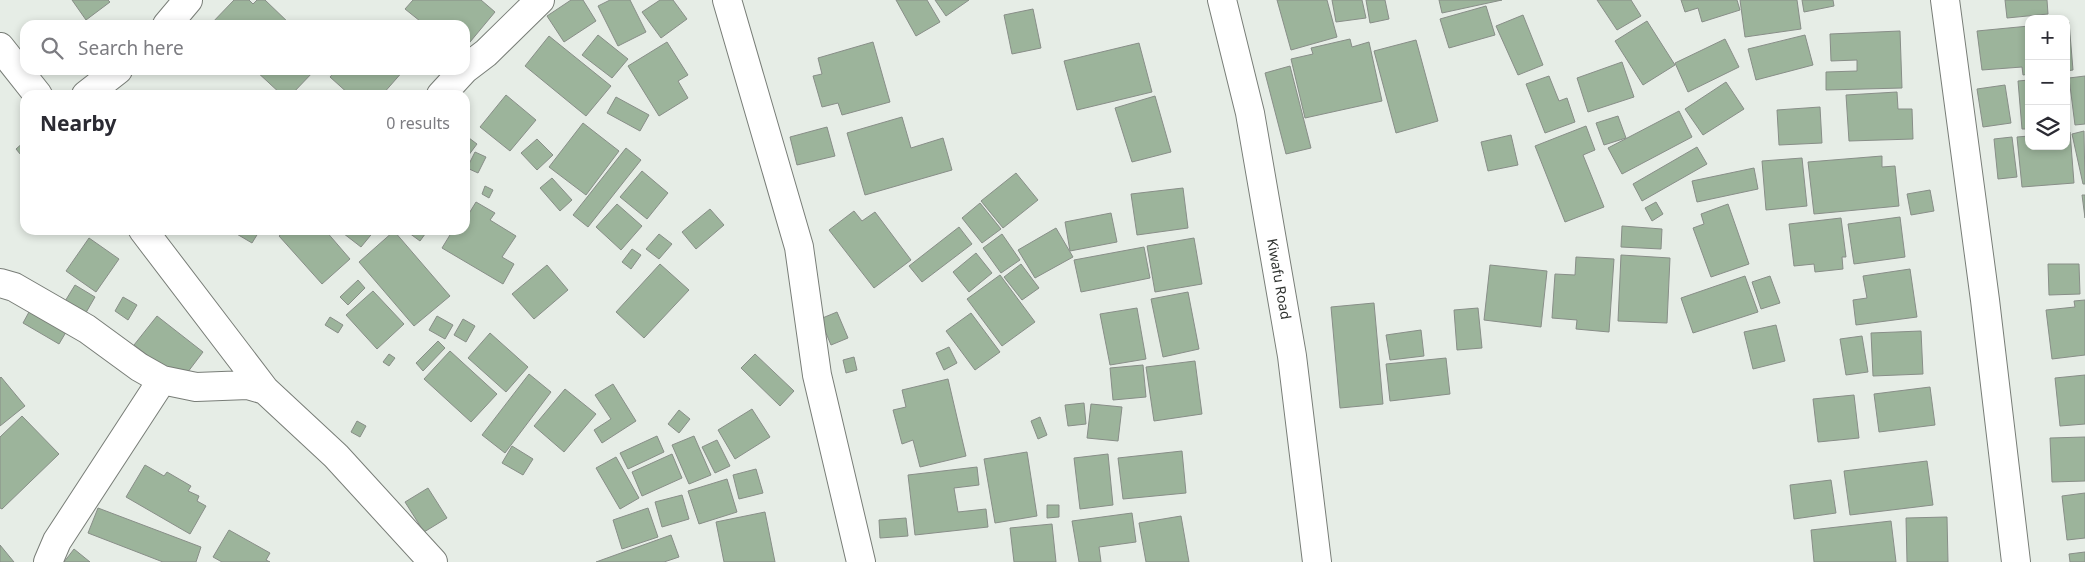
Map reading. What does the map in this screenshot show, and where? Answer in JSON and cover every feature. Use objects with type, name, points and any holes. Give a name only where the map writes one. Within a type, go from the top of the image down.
[{"type":"street","points":[[171,20],[188,0]]},
{"type":"street","points":[[470,64],[486,52],[540,0]]},
{"type":"street","points":[[727,0],[799,247],[817,374],[861,562]]},
{"type":"street","name":"Kiwafu Road","points":[[1222,0],[1250,113],[1292,356],[1317,562]]},
{"type":"street","points":[[1946,0],[2016,562]]},
{"type":"street","points":[[0,46],[20,72]]},
{"type":"street","points":[[22,75],[34,90]]},
{"type":"street","points":[[92,90],[112,75]]},
{"type":"street","points":[[445,90],[459,75]]},
{"type":"street","points":[[147,235],[265,390],[336,456],[433,562]]},
{"type":"street","points":[[0,283],[14,287],[87,329],[139,367],[162,380],[196,387],[248,385],[265,390]]},
{"type":"street","points":[[48,562],[57,541],[162,380]]},
{"type":"building","points":[[72,0],[108,0],[110,2],[86,20]]},
{"type":"building","points":[[234,0],[249,0],[253,4],[257,0],[265,0],[286,20],[215,20]]},
{"type":"building","points":[[413,0],[481,0],[495,12],[470,42],[470,20],[419,20],[405,9]]},
{"type":"building","points":[[571,0],[583,0],[596,21],[564,42],[547,16]]},
{"type":"building","points":[[610,0],[630,0],[646,32],[618,46],[598,6]]},
{"type":"building","points":[[660,0],[673,0],[687,19],[661,38],[642,12]]},
{"type":"building","points":[[896,0],[927,0],[940,22],[916,36]]},
{"type":"building","points":[[935,0],[969,0],[946,16]]},
{"type":"building","points":[[1277,0],[1327,0],[1337,37],[1291,50]]},
{"type":"building","points":[[1332,0],[1362,0],[1366,18],[1336,22]]},
{"type":"building","points":[[1366,0],[1385,0],[1389,19],[1370,23]]},
{"type":"building","points":[[1439,0],[1502,0],[1442,13]]},
{"type":"building","points":[[1597,0],[1631,0],[1641,16],[1617,30]]},
{"type":"building","points":[[1681,0],[1737,0],[1740,10],[1702,22],[1698,8],[1685,12]]},
{"type":"building","points":[[1740,0],[1797,0],[1801,29],[1745,37]]},
{"type":"building","points":[[1802,0],[1833,0],[1834,6],[1804,12]]},
{"type":"building","points":[[2005,0],[2047,0],[2048,14],[2007,18]]},
{"type":"building","points":[[1486,6],[1495,35],[1449,48],[1440,19]]},
{"type":"building","points":[[1033,9],[1041,48],[1012,54],[1004,15]]},
{"type":"building","points":[[1523,15],[1543,65],[1518,75],[1496,26]]},
{"type":"building","points":[[1647,21],[1675,65],[1643,85],[1615,41]]},
{"type":"building","points":[[2025,26],[2025,75],[2023,75],[2022,67],[1982,70],[1977,31]]},
{"type":"building","points":[[1900,31],[1902,88],[1826,90],[1826,72],[1857,71],[1857,60],[1831,61],[1830,34]]},
{"type":"building","points":[[2070,34],[2073,70],[2070,70]]},
{"type":"building","points":[[598,35],[628,59],[612,78],[582,55]]},
{"type":"building","points":[[1805,35],[1813,65],[1756,80],[1748,49]]},
{"type":"building","points":[[549,36],[611,86],[586,116],[525,66]]},
{"type":"building","points":[[1350,39],[1352,47],[1369,42],[1382,101],[1305,118],[1291,59],[1313,54],[1311,48]]},
{"type":"building","points":[[1725,39],[1739,67],[1688,92],[1675,63]]},
{"type":"building","points":[[1416,40],[1438,121],[1396,133],[1374,51]]},
{"type":"building","points":[[667,42],[688,75],[678,81],[688,98],[659,116],[628,66]]},
{"type":"building","points":[[873,42],[890,102],[842,115],[838,103],[822,107],[813,76],[822,74],[818,58]]},
{"type":"building","points":[[1139,43],[1152,92],[1077,110],[1064,61]]},
{"type":"building","points":[[1622,62],[1634,97],[1588,112],[1577,78]]},
{"type":"building","points":[[1290,66],[1311,148],[1286,154],[1265,73]]},
{"type":"building","points":[[260,75],[310,75],[296,90],[277,90]]},
{"type":"building","points":[[332,75],[400,75],[386,90],[344,90],[330,77]]},
{"type":"building","points":[[1549,76],[1559,101],[1567,98],[1575,122],[1545,133],[1526,84]]},
{"type":"building","points":[[2085,76],[2085,124],[2075,125],[2070,78]]},
{"type":"building","points":[[2025,80],[2025,129],[2022,129],[2018,81]]},
{"type":"building","points":[[1726,82],[1744,109],[1703,135],[1685,109]]},
{"type":"building","points":[[2005,85],[2011,123],[1983,127],[1977,89]]},
{"type":"building","points":[[1897,92],[1898,109],[1912,109],[1913,139],[1849,141],[1846,95]]},
{"type":"building","points":[[506,95],[536,120],[510,151],[480,127]]},
{"type":"building","points":[[1155,96],[1171,152],[1132,162],[1115,108]]},
{"type":"building","points":[[616,97],[649,115],[640,131],[607,113]]},
{"type":"building","points":[[1820,107],[1822,143],[1779,145],[1777,110]]},
{"type":"building","points":[[1679,111],[1692,137],[1622,174],[1608,148]]},
{"type":"building","points":[[1618,116],[1626,138],[1604,145],[1596,123]]},
{"type":"building","points":[[902,117],[911,148],[943,138],[952,170],[865,195],[847,133]]},
{"type":"building","points":[[583,123],[619,151],[586,195],[549,167]]},
{"type":"building","points":[[1586,126],[1595,150],[1583,155],[1604,207],[1565,222],[1535,146]]},
{"type":"building","points":[[827,127],[835,156],[797,165],[790,137]]},
{"type":"building","points":[[2084,131],[2085,184],[2083,184],[2072,134]]},
{"type":"building","points":[[2070,132],[2074,183],[2022,187],[2017,137],[2025,136],[2025,150],[2070,150]]},
{"type":"building","points":[[1511,135],[1518,165],[1488,171],[1481,142]]},
{"type":"building","points":[[2012,137],[2017,177],[1998,179],[1994,139]]},
{"type":"building","points":[[470,139],[477,144],[470,153]]},
{"type":"building","points":[[537,139],[553,155],[537,170],[521,153]]},
{"type":"building","points":[[20,145],[20,154],[16,149]]},
{"type":"building","points":[[1697,147],[1707,164],[1642,201],[1633,184]]},
{"type":"building","points":[[626,148],[641,160],[588,227],[573,215]]},
{"type":"building","points":[[475,152],[486,157],[478,173],[470,169],[470,162]]},
{"type":"building","points":[[1882,156],[1882,167],[1895,166],[1899,206],[1814,214],[1808,162]]},
{"type":"building","points":[[1802,158],[1807,206],[1766,210],[1762,161]]},
{"type":"building","points":[[1754,168],[1758,189],[1697,202],[1692,181]]},
{"type":"building","points":[[642,171],[668,193],[647,219],[620,197]]},
{"type":"building","points":[[1016,173],[1038,200],[1003,228],[981,201]]},
{"type":"building","points":[[552,178],[572,200],[560,211],[540,188]]},
{"type":"building","points":[[485,186],[493,190],[489,198],[482,194]]},
{"type":"building","points":[[1183,188],[1188,228],[1137,235],[1131,194]]},
{"type":"building","points":[[1930,190],[1934,211],[1911,215],[1907,194]]},
{"type":"building","points":[[2082,195],[2085,195],[2085,218]]},
{"type":"building","points":[[476,202],[495,213],[490,220],[516,236],[502,257],[514,264],[503,284],[442,248],[450,235],[470,235],[470,212]]},
{"type":"building","points":[[1656,202],[1663,214],[1652,221],[1645,208]]},
{"type":"building","points":[[980,203],[1001,229],[982,243],[962,218]]},
{"type":"building","points":[[617,204],[642,226],[621,250],[596,227]]},
{"type":"building","points":[[1728,204],[1749,264],[1711,277],[1693,228],[1704,224],[1701,214]]},
{"type":"building","points":[[710,209],[724,225],[696,249],[682,232]]},
{"type":"building","points":[[854,211],[862,221],[875,212],[911,260],[874,288],[829,230]]},
{"type":"building","points":[[1111,213],[1117,242],[1070,251],[1065,222]]},
{"type":"building","points":[[1900,217],[1905,257],[1854,264],[1848,224]]},
{"type":"building","points":[[1841,218],[1846,257],[1842,257],[1843,269],[1815,272],[1814,264],[1794,266],[1789,224]]},
{"type":"building","points":[[1622,226],[1662,229],[1661,249],[1621,247]]},
{"type":"building","points":[[959,227],[972,244],[922,282],[909,266]]},
{"type":"building","points":[[1056,228],[1073,257],[1035,278],[1018,250]]},
{"type":"building","points":[[659,234],[672,244],[659,259],[646,249]]},
{"type":"building","points":[[1002,234],[1020,260],[1001,273],[983,248]]},
{"type":"building","points":[[238,235],[257,235],[252,243]]},
{"type":"building","points":[[329,235],[350,259],[322,284],[279,236]]},
{"type":"building","points":[[345,235],[371,235],[361,247]]},
{"type":"building","points":[[389,235],[397,235],[450,296],[414,326],[359,262]]},
{"type":"building","points":[[412,235],[424,235],[420,241]]},
{"type":"building","points":[[89,238],[119,259],[96,292],[66,271]]},
{"type":"building","points":[[1194,238],[1202,284],[1155,292],[1147,246]]},
{"type":"building","points":[[1144,247],[1150,278],[1081,292],[1074,260]]},
{"type":"building","points":[[632,249],[641,255],[631,269],[622,262]]},
{"type":"building","points":[[976,253],[992,273],[969,292],[953,272]]},
{"type":"building","points":[[1621,255],[1670,258],[1667,323],[1618,321]]},
{"type":"building","points":[[1576,257],[1614,259],[1609,332],[1576,329],[1577,320],[1552,318],[1555,274],[1575,275]]},
{"type":"building","points":[[660,264],[689,290],[644,338],[616,312]]},
{"type":"building","points":[[1021,264],[1039,288],[1022,300],[1004,277]]},
{"type":"building","points":[[2048,264],[2079,264],[2080,294],[2049,295]]},
{"type":"building","points":[[547,265],[568,290],[534,319],[512,294]]},
{"type":"building","points":[[1490,265],[1547,271],[1541,327],[1484,320]]},
{"type":"building","points":[[1910,269],[1917,317],[1856,325],[1853,300],[1867,298],[1863,276]]},
{"type":"building","points":[[1000,275],[1035,322],[1002,346],[967,299]]},
{"type":"building","points":[[1745,276],[1758,312],[1693,333],[1681,298]]},
{"type":"building","points":[[1770,276],[1780,303],[1761,309],[1752,282]]},
{"type":"building","points":[[358,280],[365,288],[348,305],[340,297]]},
{"type":"building","points":[[75,285],[95,297],[80,323],[59,311]]},
{"type":"building","points":[[373,291],[404,324],[377,349],[346,315]]},
{"type":"building","points":[[1188,292],[1199,349],[1163,357],[1151,299]]},
{"type":"building","points":[[123,297],[137,305],[128,320],[115,311]]},
{"type":"building","points":[[2085,300],[2085,355],[2052,359],[2046,310],[2075,307],[2074,301]]},
{"type":"building","points":[[35,301],[72,322],[59,344],[23,323]]},
{"type":"building","points":[[1374,303],[1383,404],[1340,408],[1331,307]]},
{"type":"building","points":[[1137,308],[1146,359],[1110,365],[1100,314]]},
{"type":"building","points":[[1478,308],[1482,348],[1457,350],[1454,310]]},
{"type":"building","points":[[837,312],[848,338],[831,345],[820,319]]},
{"type":"building","points":[[971,313],[1000,352],[975,370],[946,331]]},
{"type":"building","points":[[157,316],[203,352],[181,381],[134,345]]},
{"type":"building","points":[[437,316],[453,325],[445,339],[429,330]]},
{"type":"building","points":[[330,317],[343,325],[338,333],[325,325]]},
{"type":"building","points":[[463,319],[475,326],[466,342],[454,335]]},
{"type":"building","points":[[1776,325],[1785,361],[1753,369],[1744,332]]},
{"type":"building","points":[[1421,330],[1424,356],[1390,360],[1386,335]]},
{"type":"building","points":[[1921,331],[1923,374],[1873,376],[1871,333]]},
{"type":"building","points":[[490,333],[528,367],[506,392],[468,358]]},
{"type":"building","points":[[1862,336],[1868,372],[1846,375],[1840,339]]},
{"type":"building","points":[[438,341],[445,348],[423,371],[416,363]]},
{"type":"building","points":[[949,347],[957,363],[944,370],[936,353]]},
{"type":"building","points":[[450,351],[497,394],[471,422],[424,379]]},
{"type":"building","points":[[389,354],[395,358],[389,366],[383,362]]},
{"type":"building","points":[[755,354],[794,391],[780,406],[741,368]]},
{"type":"building","points":[[854,357],[857,370],[846,373],[843,360]]},
{"type":"building","points":[[1446,358],[1450,394],[1390,401],[1386,364]]},
{"type":"building","points":[[1195,361],[1202,414],[1154,421],[1146,367]]},
{"type":"building","points":[[1143,365],[1146,397],[1113,400],[1110,368]]},
{"type":"building","points":[[529,374],[551,392],[505,453],[482,435]]},
{"type":"building","points":[[2085,375],[2085,424],[2060,426],[2055,378]]},
{"type":"building","points":[[0,378],[25,406],[0,426]]},
{"type":"building","points":[[948,379],[966,456],[920,467],[913,440],[902,444],[893,410],[906,407],[902,390]]},
{"type":"building","points":[[613,384],[636,421],[602,443],[594,430],[611,419],[595,395]]},
{"type":"building","points":[[1930,387],[1935,425],[1879,432],[1874,394]]},
{"type":"building","points":[[565,389],[596,414],[564,452],[534,426]]},
{"type":"building","points":[[1854,395],[1859,438],[1818,442],[1813,399]]},
{"type":"building","points":[[1084,403],[1086,424],[1068,426],[1065,405]]},
{"type":"building","points":[[1091,404],[1122,407],[1118,441],[1087,438]]},
{"type":"building","points":[[752,409],[770,437],[735,459],[718,430]]},
{"type":"building","points":[[679,410],[690,419],[679,433],[668,424]]},
{"type":"building","points":[[22,416],[59,454],[2,509],[0,508],[0,437]]},
{"type":"building","points":[[1040,417],[1047,435],[1038,439],[1031,421]]},
{"type":"building","points":[[357,421],[366,426],[360,437],[351,432]]},
{"type":"building","points":[[657,436],[664,452],[628,469],[620,453]]},
{"type":"building","points":[[694,436],[711,475],[689,484],[672,445]]},
{"type":"building","points":[[2085,437],[2085,481],[2052,482],[2050,438]]},
{"type":"building","points":[[717,440],[730,466],[715,473],[702,447]]},
{"type":"building","points":[[512,446],[533,459],[523,475],[502,463]]},
{"type":"building","points":[[1182,451],[1186,493],[1123,499],[1118,458]]},
{"type":"building","points":[[1027,452],[1037,516],[995,523],[984,459]]},
{"type":"building","points":[[672,454],[682,478],[642,496],[632,472]]},
{"type":"building","points":[[1108,454],[1113,505],[1080,509],[1074,458]]},
{"type":"building","points":[[616,457],[639,498],[620,509],[596,468]]},
{"type":"building","points":[[1927,461],[1933,505],[1850,515],[1844,471]]},
{"type":"building","points":[[145,465],[164,476],[167,472],[191,486],[188,491],[199,496],[197,501],[206,506],[190,534],[126,497]]},
{"type":"building","points":[[977,467],[979,485],[954,488],[958,512],[986,509],[988,527],[915,535],[908,475]]},
{"type":"building","points":[[756,469],[763,493],[739,499],[733,475]]},
{"type":"building","points":[[727,479],[737,512],[699,524],[688,491]]},
{"type":"building","points":[[1831,480],[1836,513],[1794,519],[1790,485]]},
{"type":"building","points":[[428,488],[447,518],[424,532],[405,502]]},
{"type":"building","points":[[2085,493],[2085,538],[2067,540],[2062,496]]},
{"type":"building","points":[[682,495],[689,519],[662,527],[655,502]]},
{"type":"building","points":[[1047,505],[1059,505],[1059,517],[1047,518]]},
{"type":"building","points":[[98,508],[201,547],[196,562],[163,562],[88,533]]},
{"type":"building","points":[[648,508],[658,537],[622,549],[613,520]]},
{"type":"building","points":[[765,512],[775,562],[724,562],[716,522]]},
{"type":"building","points":[[1132,513],[1136,542],[1099,547],[1101,562],[1079,562],[1072,521]]},
{"type":"building","points":[[1181,516],[1189,562],[1146,562],[1139,523]]},
{"type":"building","points":[[1947,517],[1948,562],[1907,562],[1906,518]]},
{"type":"building","points":[[906,518],[908,536],[880,538],[879,520]]},
{"type":"building","points":[[1891,521],[1896,562],[1814,562],[1811,530]]},
{"type":"building","points":[[1052,524],[1056,562],[1014,562],[1010,528]]},
{"type":"building","points":[[229,530],[270,553],[266,560],[270,562],[222,562],[213,557]]},
{"type":"building","points":[[671,535],[679,557],[664,562],[596,562]]},
{"type":"building","points":[[0,545],[14,562],[0,562]]},
{"type":"building","points":[[74,549],[90,562],[64,562]]},
{"type":"building","points":[[2085,552],[2085,562],[2070,562],[2069,554]]}]
